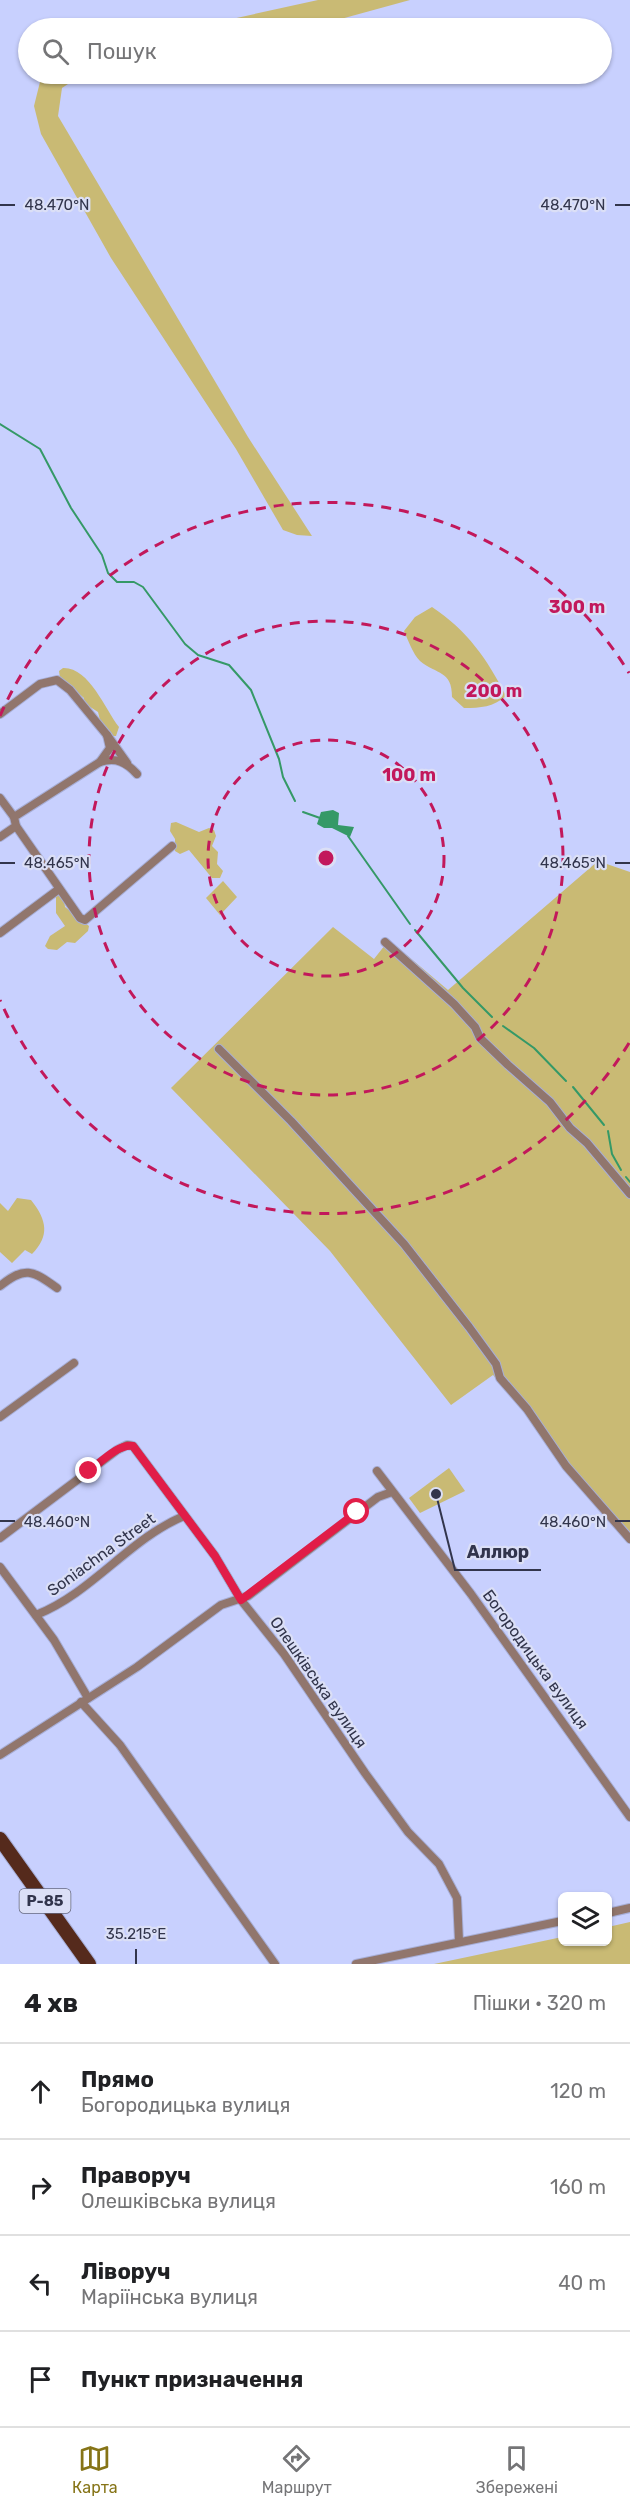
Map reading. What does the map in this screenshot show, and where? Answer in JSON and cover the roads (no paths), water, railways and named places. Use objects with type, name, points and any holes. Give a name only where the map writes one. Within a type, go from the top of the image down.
[{"type":"main road","name":"Р-85","points":[[0,1839],[89,1964]]},
{"type":"street","points":[[0,714],[40,684],[57,680],[70,690],[137,774]]},
{"type":"street","points":[[100,762],[110,748],[107,735]]},
{"type":"street","points":[[0,837],[15,821],[100,762],[111,759],[127,763]]},
{"type":"street","points":[[0,798],[58,890],[84,920],[172,846]]},
{"type":"street","points":[[0,933],[58,890]]},
{"type":"street","points":[[385,942],[454,1004],[475,1027],[480,1038],[550,1102],[570,1128],[587,1143],[630,1194]]},
{"type":"street","points":[[219,1049],[298,1129],[404,1244],[469,1327],[496,1364],[500,1378],[528,1409],[566,1466],[630,1539]]},
{"type":"street","points":[[0,1286],[16,1273],[24,1272],[37,1275],[57,1288]]},
{"type":"street","points":[[0,1417],[74,1363]]},
{"type":"street","name":"Олешківська вулиця","points":[[0,1538],[117,1450],[127,1445],[133,1446],[215,1556],[241,1600],[284,1654],[408,1832],[439,1864],[457,1898],[459,1941]]},
{"type":"street","name":"Богородицька вулиця","points":[[377,1471],[409,1510],[478,1604],[630,1817]]},
{"type":"street","points":[[0,1755],[137,1667],[221,1605],[241,1600],[378,1497],[392,1492]]},
{"type":"street","name":"Soniachna Street","points":[[36,1615],[60,1605],[153,1533],[184,1516]]},
{"type":"street","points":[[0,1567],[54,1640],[85,1700],[120,1745],[275,1964]]},
{"type":"street","points":[[612,1912],[630,1908]]},
{"type":"street","points":[[356,1964],[558,1922]]},
{"type":"waterway","points":[[0,424],[40,449],[71,508],[102,555],[108,573],[117,582],[134,582],[143,587],[185,644],[198,655],[229,665],[251,690],[279,759],[283,777],[295,801]]},
{"type":"waterway","points":[[303,812],[320,818]]},
{"type":"waterway","points":[[348,836],[410,924]]},
{"type":"waterway","points":[[415,930],[463,988],[492,1017]]},
{"type":"waterway","points":[[503,1026],[534,1048],[566,1081]]},
{"type":"waterway","points":[[573,1087],[604,1125]]},
{"type":"waterway","points":[[608,1131],[612,1154],[621,1170]]},
{"type":"waterway","points":[[626,1177],[630,1182]]},
{"type":"place","name":"Аллюр","points":[[436,1494]]}]
